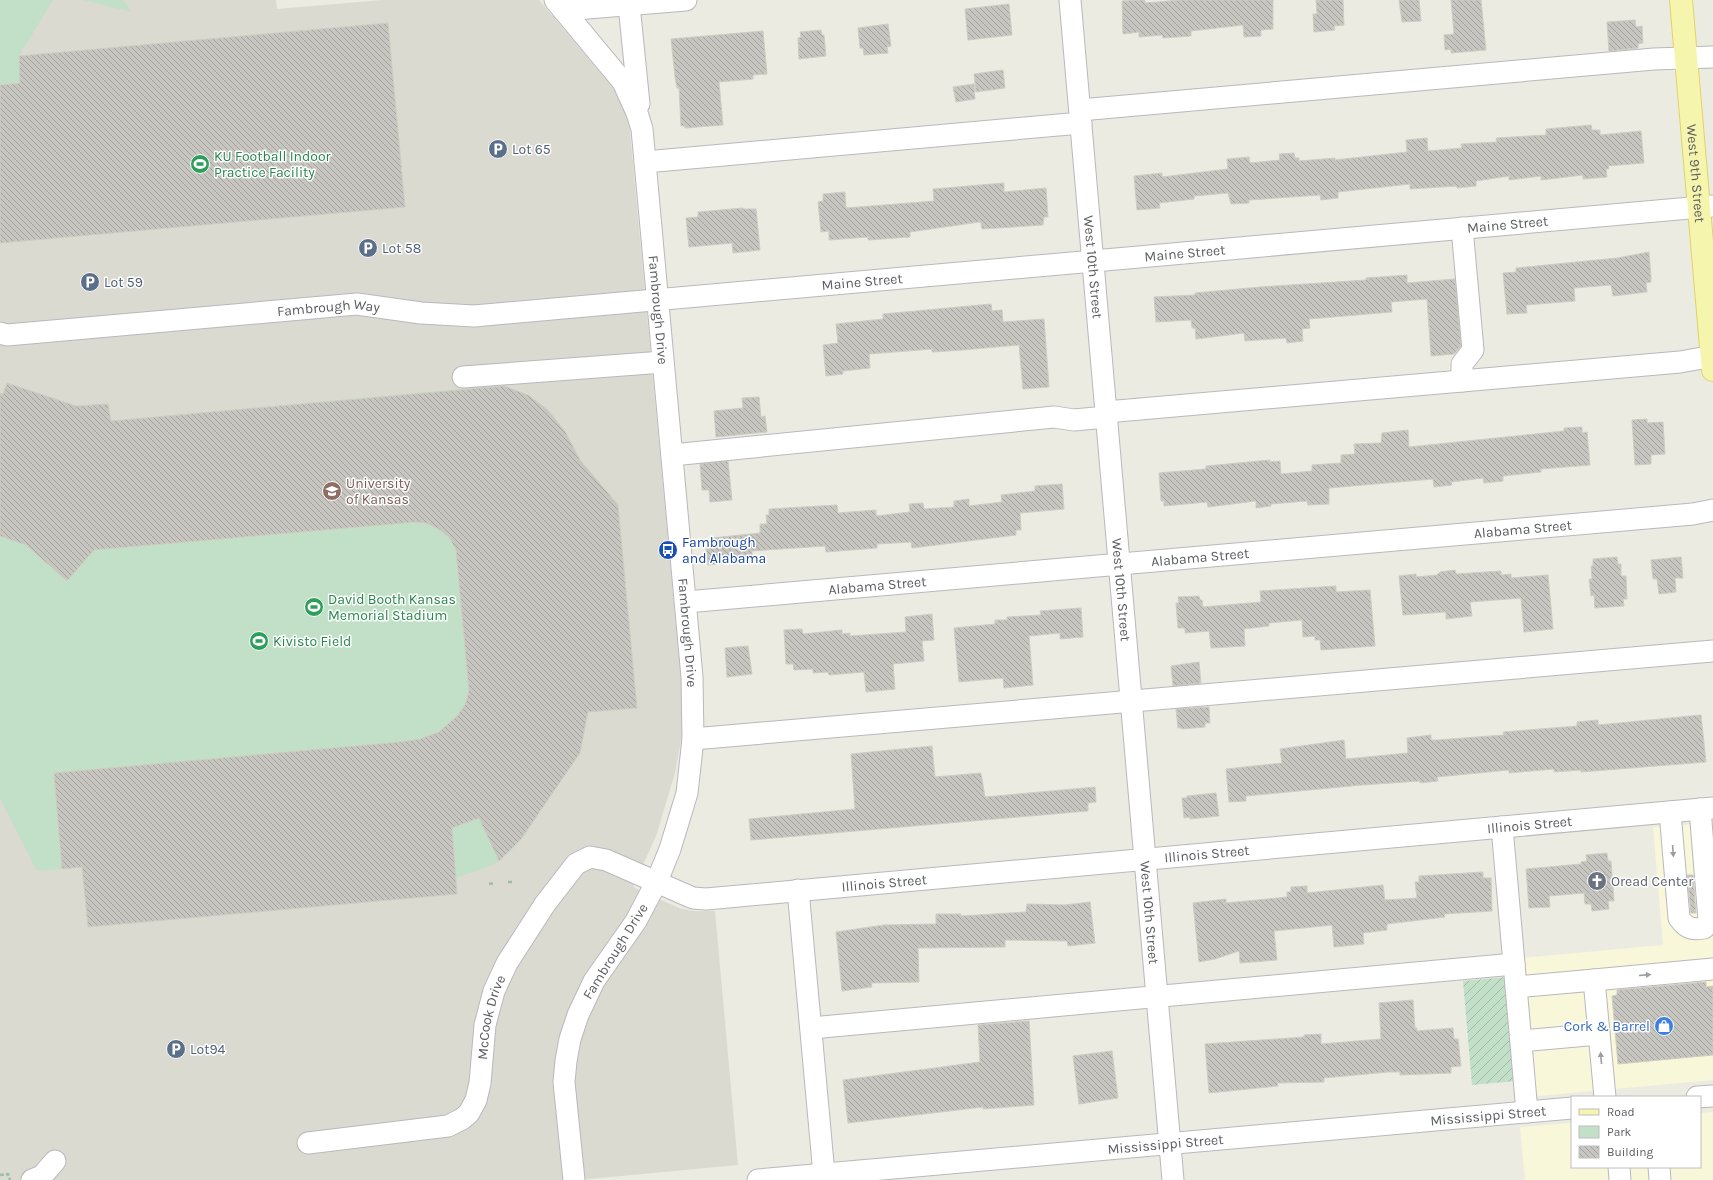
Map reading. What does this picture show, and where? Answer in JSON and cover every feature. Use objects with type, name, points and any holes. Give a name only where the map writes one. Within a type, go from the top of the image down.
[{"type":"main road","name":"West 9th Street","points":[[1681,0],[1686,58],[1706,206],[1713,361]]},
{"type":"street","points":[[559,5],[629,5],[686,0]]},
{"type":"street","name":"West 10th Street","points":[[1070,0],[1118,565],[1173,1180]]},
{"type":"street","name":"Fambrough Drive","points":[[559,5],[623,82],[637,113],[642,129],[686,602],[692,677],[693,739],[687,793],[682,814],[657,881],[636,921],[594,981],[578,1015],[570,1039],[564,1082],[574,1180]]},
{"type":"street","points":[[629,5],[642,129]]},
{"type":"street","points":[[645,162],[1654,59],[1713,57]]},
{"type":"street","name":"Maine Street","points":[[657,300],[1706,206]]},
{"type":"street","points":[[1462,228],[1472,350],[1462,364],[1462,381]]},
{"type":"street","name":"Fambrough Way","points":[[0,333],[7,335],[357,304],[421,313],[474,316],[657,300]]},
{"type":"street","points":[[672,455],[1054,417],[1074,420],[1106,414],[1462,381],[1680,362],[1713,361]]},
{"type":"street","points":[[463,377],[663,362]]},
{"type":"street","name":"Alabama Street","points":[[686,602],[1693,514],[1713,510]]},
{"type":"street","points":[[693,739],[1713,651]]},
{"type":"street","points":[[1670,812],[1679,918],[1685,926],[1694,930],[1704,928],[1711,919],[1706,809]]},
{"type":"street","name":"Illinois Street","points":[[657,881],[693,898],[706,898],[1706,809]]},
{"type":"street","points":[[1502,827],[1527,1112]]},
{"type":"street","name":"McCook Drive","points":[[308,1143],[448,1126],[462,1119],[469,1113],[476,1100],[480,1083],[485,1025],[494,991],[507,963],[545,904],[571,870],[584,860],[598,858],[615,862],[657,881]]},
{"type":"street","points":[[798,890],[824,1174]]},
{"type":"street","points":[[811,1028],[1514,964]]},
{"type":"street","points":[[1516,987],[1713,969]]},
{"type":"street","points":[[1594,980],[1605,1096]]},
{"type":"street","points":[[1521,1041],[1599,1034]]},
{"type":"street","points":[[1701,1097],[1713,1096]]},
{"type":"street","name":"Mississippi Street","points":[[758,1180],[795,1178],[824,1174],[1571,1108]]},
{"type":"street","points":[[32,1180],[42,1176],[55,1162]]},
{"type":"street","points":[[1619,1168],[1620,1180]]},
{"type":"street","points":[[1659,1168],[1660,1180]]},
{"type":"path","points":[[508,882],[514,882]]},
{"type":"path","points":[[489,884],[494,883]]},
{"type":"path","points":[[0,1175],[8,1174],[10,1180]]},
{"type":"shaded area","name":"University of Kansas","points":[[0,0],[276,0],[277,9],[382,0],[539,0],[617,93],[628,119],[630,132],[683,701],[682,735],[675,773],[656,836],[633,887],[679,908],[693,911],[715,911],[738,1165],[578,1180],[0,1180]]},
{"type":"shaded area","points":[[1713,824],[1713,1080],[1538,1096],[1534,1089],[1522,958],[1663,945],[1653,827]]},
{"type":"shaded area","points":[[1713,1112],[1713,1180],[1627,1180],[1626,1168],[1701,1168],[1701,1113]]},
{"type":"shaded area","points":[[1571,1123],[1571,1168],[1612,1168],[1613,1180],[1525,1180],[1520,1127]]},
{"type":"green space","points":[[0,0],[53,0],[19,56],[20,83],[0,84]]},
{"type":"green space","points":[[83,0],[124,0],[131,12]]},
{"type":"green space","name":"David Booth Kansas Memorial Stadium","points":[[7,383],[76,406],[108,404],[111,421],[502,385],[528,395],[618,505],[637,708],[588,712],[550,793],[539,814],[526,833],[513,849],[499,861],[484,869],[456,878],[457,894],[88,927],[82,867],[37,871],[0,799],[0,393],[3,394]]},
{"type":"green space","points":[[1507,977],[1516,1081],[1472,1085],[1463,981]]},
{"type":"building","points":[[1145,0],[1145,3],[1180,0],[1273,0],[1273,29],[1261,30],[1261,36],[1244,37],[1243,25],[1191,31],[1191,36],[1163,38],[1162,35],[1139,37],[1139,32],[1123,34],[1122,1]]},
{"type":"building","points":[[1316,0],[1343,0],[1344,25],[1334,26],[1335,30],[1314,32],[1313,14],[1317,14]]},
{"type":"building","points":[[1399,0],[1419,0],[1421,21],[1402,22]]},
{"type":"building","points":[[1451,0],[1481,0],[1486,50],[1451,53],[1451,49],[1445,50],[1444,35],[1454,34]]},
{"type":"building","points":[[1009,4],[1012,35],[968,40],[965,9]]},
{"type":"building","points":[[1635,20],[1636,27],[1642,26],[1643,43],[1638,44],[1638,48],[1609,51],[1607,22]]},
{"type":"building","name":"KU Football Indoor Practice Facility","points":[[388,23],[405,207],[0,243],[0,85],[20,83],[19,56]]},
{"type":"building","points":[[888,24],[891,46],[887,47],[888,53],[864,55],[863,48],[860,48],[858,28]]},
{"type":"building","points":[[821,30],[822,35],[824,35],[826,56],[799,59],[798,38],[801,37],[800,32]]},
{"type":"building","points":[[763,31],[767,74],[753,75],[753,79],[719,82],[723,125],[685,128],[685,126],[681,126],[679,88],[677,88],[675,77],[671,39]]},
{"type":"building","points":[[1003,70],[1005,88],[976,92],[974,74]]},
{"type":"building","points":[[974,84],[975,99],[956,102],[953,87]]},
{"type":"building","points":[[1591,125],[1592,130],[1600,130],[1600,135],[1641,131],[1644,163],[1608,166],[1609,169],[1606,169],[1607,177],[1583,179],[1583,175],[1541,180],[1541,176],[1509,180],[1509,176],[1476,181],[1476,186],[1457,188],[1457,186],[1410,189],[1410,184],[1338,192],[1338,198],[1321,200],[1320,195],[1249,200],[1249,203],[1231,204],[1228,193],[1194,196],[1194,199],[1159,203],[1160,208],[1137,210],[1134,176],[1162,173],[1162,177],[1228,169],[1227,159],[1249,157],[1250,163],[1280,160],[1279,154],[1294,153],[1295,158],[1299,158],[1299,161],[1335,158],[1335,160],[1407,152],[1406,140],[1427,138],[1428,151],[1462,148],[1461,144],[1497,142],[1496,138],[1546,135],[1546,129]]},
{"type":"building","points":[[1004,183],[1004,192],[1046,188],[1048,217],[1044,217],[1043,225],[982,229],[981,223],[979,222],[910,232],[910,237],[868,240],[868,237],[829,240],[829,231],[821,232],[818,202],[823,201],[823,194],[845,192],[846,208],[934,201],[933,189]]},
{"type":"building","points":[[743,208],[756,209],[760,250],[733,253],[732,243],[689,247],[686,218],[698,217],[698,212]]},
{"type":"building","points":[[1649,252],[1651,282],[1646,283],[1647,292],[1613,296],[1611,285],[1574,288],[1575,301],[1526,305],[1527,313],[1507,314],[1503,273],[1516,272],[1516,268],[1617,258]]},
{"type":"building","points":[[1407,275],[1407,283],[1455,279],[1461,346],[1454,354],[1431,356],[1427,299],[1391,302],[1392,312],[1309,319],[1310,328],[1302,329],[1303,341],[1287,343],[1286,338],[1245,341],[1244,333],[1196,339],[1195,328],[1192,328],[1191,320],[1156,322],[1154,297],[1195,295],[1195,293],[1366,280],[1366,278]]},
{"type":"building","points":[[991,304],[992,311],[1002,310],[1003,322],[1044,319],[1049,387],[1023,389],[1019,345],[932,352],[932,349],[869,354],[870,368],[843,371],[843,374],[826,376],[823,345],[838,343],[836,324],[883,319],[883,314]]},
{"type":"building","name":"David Booth Kansas Memorial Stadium","points":[[7,383],[76,406],[108,404],[111,421],[504,386],[528,395],[548,410],[566,433],[580,460],[618,505],[637,708],[588,712],[580,753],[521,839],[499,861],[479,818],[452,828],[457,894],[88,927],[82,867],[62,869],[54,773],[400,742],[420,739],[439,732],[457,716],[465,705],[469,691],[456,550],[449,537],[437,528],[426,523],[416,522],[94,550],[67,581],[26,545],[0,536],[0,393],[3,394]]},
{"type":"building","points":[[759,397],[761,417],[765,416],[767,432],[716,437],[714,411],[743,408],[742,398]]},
{"type":"building","points":[[1647,419],[1647,423],[1663,422],[1665,454],[1651,455],[1651,464],[1635,465],[1632,420]]},
{"type":"building","points":[[1582,427],[1582,433],[1587,432],[1590,465],[1541,469],[1541,472],[1503,476],[1503,481],[1484,483],[1483,478],[1451,482],[1452,485],[1434,487],[1433,479],[1329,488],[1329,504],[1308,505],[1307,501],[1271,504],[1271,506],[1256,508],[1256,501],[1208,507],[1207,502],[1164,506],[1164,501],[1161,501],[1159,473],[1206,469],[1206,466],[1270,460],[1270,462],[1280,461],[1281,474],[1312,471],[1312,465],[1341,463],[1341,455],[1355,454],[1354,444],[1381,443],[1382,433],[1408,430],[1409,447],[1564,431],[1564,428]]},
{"type":"building","points":[[728,461],[732,500],[710,502],[709,490],[702,490],[700,464]]},
{"type":"building","points":[[1062,484],[1064,509],[1020,513],[1021,530],[1016,530],[1016,535],[912,548],[911,542],[877,544],[877,548],[826,552],[825,546],[752,551],[752,555],[748,555],[748,561],[708,565],[706,547],[712,547],[712,538],[760,533],[760,524],[767,524],[766,515],[769,515],[769,509],[837,505],[838,513],[876,510],[876,516],[910,512],[909,504],[923,503],[924,509],[954,507],[954,501],[969,499],[969,506],[1002,502],[1001,495],[1035,491],[1035,486]]},
{"type":"building","points":[[1617,557],[1618,564],[1621,564],[1621,576],[1626,576],[1627,599],[1623,599],[1624,606],[1595,608],[1594,595],[1591,596],[1589,579],[1592,579],[1591,566],[1593,566],[1593,559]]},
{"type":"building","points":[[1681,557],[1683,578],[1675,578],[1676,592],[1659,594],[1657,579],[1653,579],[1651,560]]},
{"type":"building","points":[[1455,570],[1456,574],[1501,571],[1501,575],[1511,574],[1511,578],[1548,575],[1553,629],[1524,632],[1521,598],[1470,602],[1472,616],[1446,619],[1446,612],[1403,615],[1399,576],[1416,574],[1416,577],[1437,575],[1440,572]]},
{"type":"building","points":[[1336,586],[1336,592],[1370,590],[1375,646],[1321,650],[1320,640],[1315,640],[1315,636],[1303,637],[1302,620],[1269,623],[1269,626],[1244,629],[1245,646],[1211,648],[1209,631],[1185,633],[1185,628],[1178,628],[1176,603],[1179,603],[1178,597],[1199,596],[1200,600],[1202,600],[1203,607],[1261,602],[1260,591]]},
{"type":"building","points":[[1081,608],[1083,637],[1060,639],[1060,633],[1029,636],[1033,685],[1004,688],[1003,678],[959,682],[954,628],[995,624],[995,620],[1007,620],[1007,617],[1041,615],[1040,611]]},
{"type":"building","points":[[932,614],[934,640],[922,641],[924,661],[893,664],[895,689],[866,692],[864,672],[829,675],[828,672],[813,673],[813,669],[794,670],[793,664],[786,664],[784,630],[802,629],[803,634],[842,630],[842,634],[850,633],[850,636],[906,632],[905,617]]},
{"type":"building","points":[[748,646],[752,674],[727,677],[725,648]]},
{"type":"building","points":[[1199,662],[1201,683],[1173,686],[1171,666]]},
{"type":"building","points":[[1209,707],[1210,723],[1205,723],[1205,727],[1178,728],[1176,709]]},
{"type":"building","points":[[1701,715],[1706,762],[1581,772],[1581,770],[1554,772],[1554,769],[1509,773],[1509,770],[1437,777],[1438,781],[1420,783],[1420,781],[1362,785],[1246,796],[1246,801],[1229,802],[1226,769],[1282,763],[1280,749],[1344,740],[1346,759],[1408,753],[1407,738],[1431,735],[1431,740],[1437,740],[1504,735],[1503,732],[1577,726],[1577,722],[1598,720],[1598,725]]},
{"type":"building","points":[[932,746],[935,777],[981,773],[985,797],[1095,787],[1096,802],[1088,803],[1088,811],[751,840],[749,819],[855,809],[851,754]]},
{"type":"building","points":[[1216,793],[1219,816],[1190,819],[1190,817],[1184,818],[1182,798],[1187,798],[1187,796]]},
{"type":"building","points":[[1607,853],[1608,861],[1611,861],[1614,901],[1608,901],[1609,909],[1592,911],[1591,904],[1585,904],[1584,893],[1549,896],[1550,907],[1529,908],[1526,869],[1581,864],[1581,862],[1587,861],[1586,855]]},
{"type":"building","points":[[1483,872],[1483,878],[1491,878],[1492,911],[1444,914],[1445,917],[1387,924],[1387,930],[1363,933],[1364,944],[1334,947],[1332,925],[1274,931],[1277,960],[1240,963],[1239,951],[1215,959],[1199,962],[1193,903],[1226,899],[1226,903],[1287,897],[1287,892],[1291,892],[1291,887],[1307,886],[1307,893],[1383,885],[1385,900],[1417,898],[1415,882],[1419,882],[1419,876]]},
{"type":"building","points":[[1687,875],[1693,875],[1696,913],[1691,913]]},
{"type":"building","points":[[1090,902],[1095,943],[1068,946],[1067,941],[1005,940],[1005,947],[918,948],[919,982],[871,983],[872,987],[842,991],[836,932],[884,925],[936,924],[936,914],[961,914],[961,916],[1026,912],[1027,904],[1065,905]]},
{"type":"building","name":"Cork & Barrel","points":[[1706,982],[1706,987],[1713,986],[1713,1055],[1618,1064],[1612,996],[1617,995],[1617,990]]},
{"type":"building","points":[[1413,1000],[1415,1028],[1417,1028],[1417,1031],[1453,1028],[1454,1039],[1458,1039],[1461,1066],[1451,1067],[1451,1073],[1400,1075],[1400,1072],[1388,1072],[1324,1078],[1324,1082],[1277,1083],[1278,1086],[1209,1093],[1205,1044],[1304,1037],[1304,1035],[1321,1034],[1321,1044],[1381,1039],[1379,1003]]},
{"type":"building","points":[[1029,1021],[1034,1105],[983,1109],[983,1107],[848,1123],[843,1080],[980,1062],[978,1025]]},
{"type":"building","points":[[1112,1051],[1118,1098],[1079,1104],[1073,1056]]},
{"type":"place","name":"Lot 65","points":[[498,149]]},
{"type":"place","name":"KU Football Indoor Practice Facility","points":[[200,164]]},
{"type":"place","name":"Lot 58","points":[[368,248]]},
{"type":"place","name":"Lot 59","points":[[90,282]]},
{"type":"place","name":"University of Kansas","points":[[332,491]]},
{"type":"place","name":"Fambrough and Alabama","points":[[668,550]]},
{"type":"place","name":"David Booth Kansas Memorial Stadium","points":[[314,607]]},
{"type":"place","name":"Kivisto Field","points":[[259,641]]},
{"type":"place","name":"Oread Center","points":[[1597,881]]},
{"type":"place","name":"Cork & Barrel","points":[[1664,1026]]},
{"type":"place","name":"Lot94","points":[[176,1049]]}]
